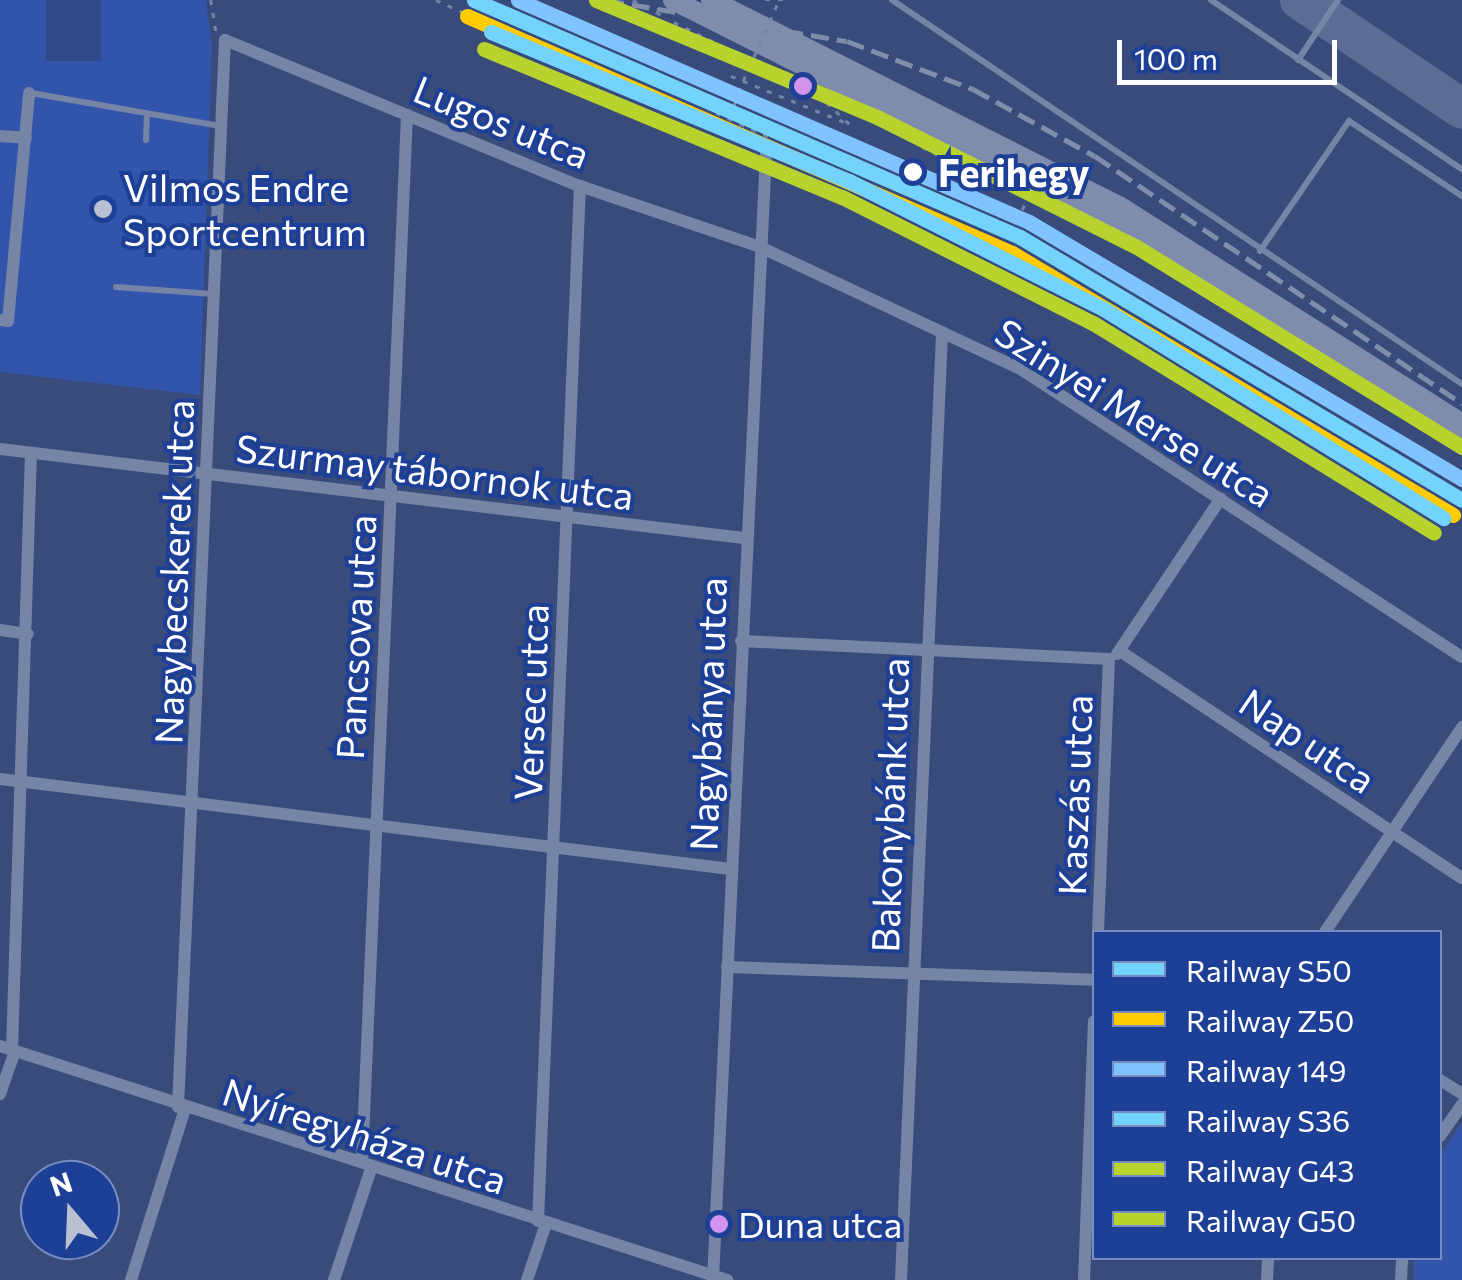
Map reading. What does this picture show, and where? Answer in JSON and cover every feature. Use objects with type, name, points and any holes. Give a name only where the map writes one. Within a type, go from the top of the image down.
[{"type":"main road","points":[[673,0],[1114,222],[1462,443]]},
{"type":"main road","points":[[711,0],[1120,206],[1462,424]]},
{"type":"street","name":"Lugos utca","points":[[225,40],[580,186],[760,247]]},
{"type":"street","name":"Nagybecskerek utca","points":[[131,1280],[181,1108],[225,40]]},
{"type":"street","points":[[0,320],[8,321],[29,93]]},
{"type":"street","name":"Pancsova utca","points":[[334,1280],[367,1165],[375,825],[406,115]]},
{"type":"street","points":[[0,136],[26,138]]},
{"type":"street","name":"Nagybánya utca","points":[[713,1280],[744,538],[766,151]]},
{"type":"street","name":"Versec utca","points":[[527,1280],[542,1222],[580,186]]},
{"type":"street","name":"Szinyei Merse utca","points":[[760,247],[1053,388],[1462,657]]},
{"type":"street","name":"Bakonybánk utca","points":[[901,1280],[923,649],[942,332]]},
{"type":"street","name":"Szurmay tábornok utca","points":[[0,449],[744,538]]},
{"type":"street","points":[[0,1094],[9,1049],[24,781],[31,453]]},
{"type":"street","points":[[741,641],[1115,655],[1221,498]]},
{"type":"street","points":[[0,630],[28,634]]},
{"type":"street","name":"Nap utca","points":[[1115,655],[1462,878]]},
{"type":"street","name":"Kaszás utca","points":[[1098,930],[1115,655]]},
{"type":"street","points":[[1326,930],[1462,727]]},
{"type":"street","points":[[0,778],[556,852],[730,869]]},
{"type":"street","points":[[727,967],[1092,980]]},
{"type":"street","name":"Nyíregyháza utca","points":[[9,1049],[713,1280]]},
{"type":"street","points":[[1084,1280],[1092,1073]]},
{"type":"street","points":[[1442,1133],[1462,1104]]},
{"type":"street","points":[[713,1280],[726,1280]]},
{"type":"lane","points":[[892,0],[1462,384]]},
{"type":"lane","points":[[1211,0],[1462,169]]},
{"type":"lane","points":[[1298,60],[1338,0]]},
{"type":"lane","points":[[29,93],[222,126]]},
{"type":"lane","points":[[146,140],[147,115]]},
{"type":"lane","points":[[1260,251],[1348,121],[1462,196]]},
{"type":"lane","points":[[116,287],[215,294]]},
{"type":"path","points":[[211,0],[213,30],[225,40]]},
{"type":"path","points":[[436,0],[719,121],[766,151]]},
{"type":"path","points":[[633,0],[851,118],[809,108],[731,76]]},
{"type":"path","points":[[765,0],[789,0]]},
{"type":"path","points":[[729,119],[778,0]]},
{"type":"path","points":[[809,108],[814,95]]},
{"type":"path","points":[[716,114],[777,140]]},
{"type":"path","points":[[1022,210],[1028,198]]},
{"type":"shaded area","name":"Vilmos Endre Sportcentrum","points":[[0,0],[206,0],[212,46],[200,395],[0,372]]},
{"type":"shaded area","points":[[46,0],[101,0],[101,61],[46,61]]},
{"type":"shaded area","points":[[1462,1122],[1462,1280],[1414,1280],[1414,1260],[1442,1260],[1442,1152]]},
{"type":"taxiway","points":[[1300,0],[1462,109]]},
{"type":"railway","points":[[606,0],[847,41],[973,89],[1095,156],[1462,404]]},
{"type":"rail line","name":"S50","points":[[474,0],[1020,237],[1462,500]]},
{"type":"rail line","name":"149","points":[[518,0],[1029,222],[1462,479]]},
{"type":"rail line","name":"G43","points":[[596,0],[877,117],[1135,246],[1462,447]]},
{"type":"rail line","name":"Z50","points":[[467,16],[1012,253],[1453,515]]},
{"type":"rail line","name":"S36","points":[[491,32],[849,181],[1102,308],[1444,518]]},
{"type":"rail line","name":"G50","points":[[484,49],[842,197],[1093,323],[1434,533]]},
{"type":"place","name":"Ferihegy","points":[[913,172]]},
{"type":"place","name":"Vilmos Endre Sportcentrum","points":[[103,209]]},
{"type":"place","name":"Duna utca","points":[[719,1224]]}]
